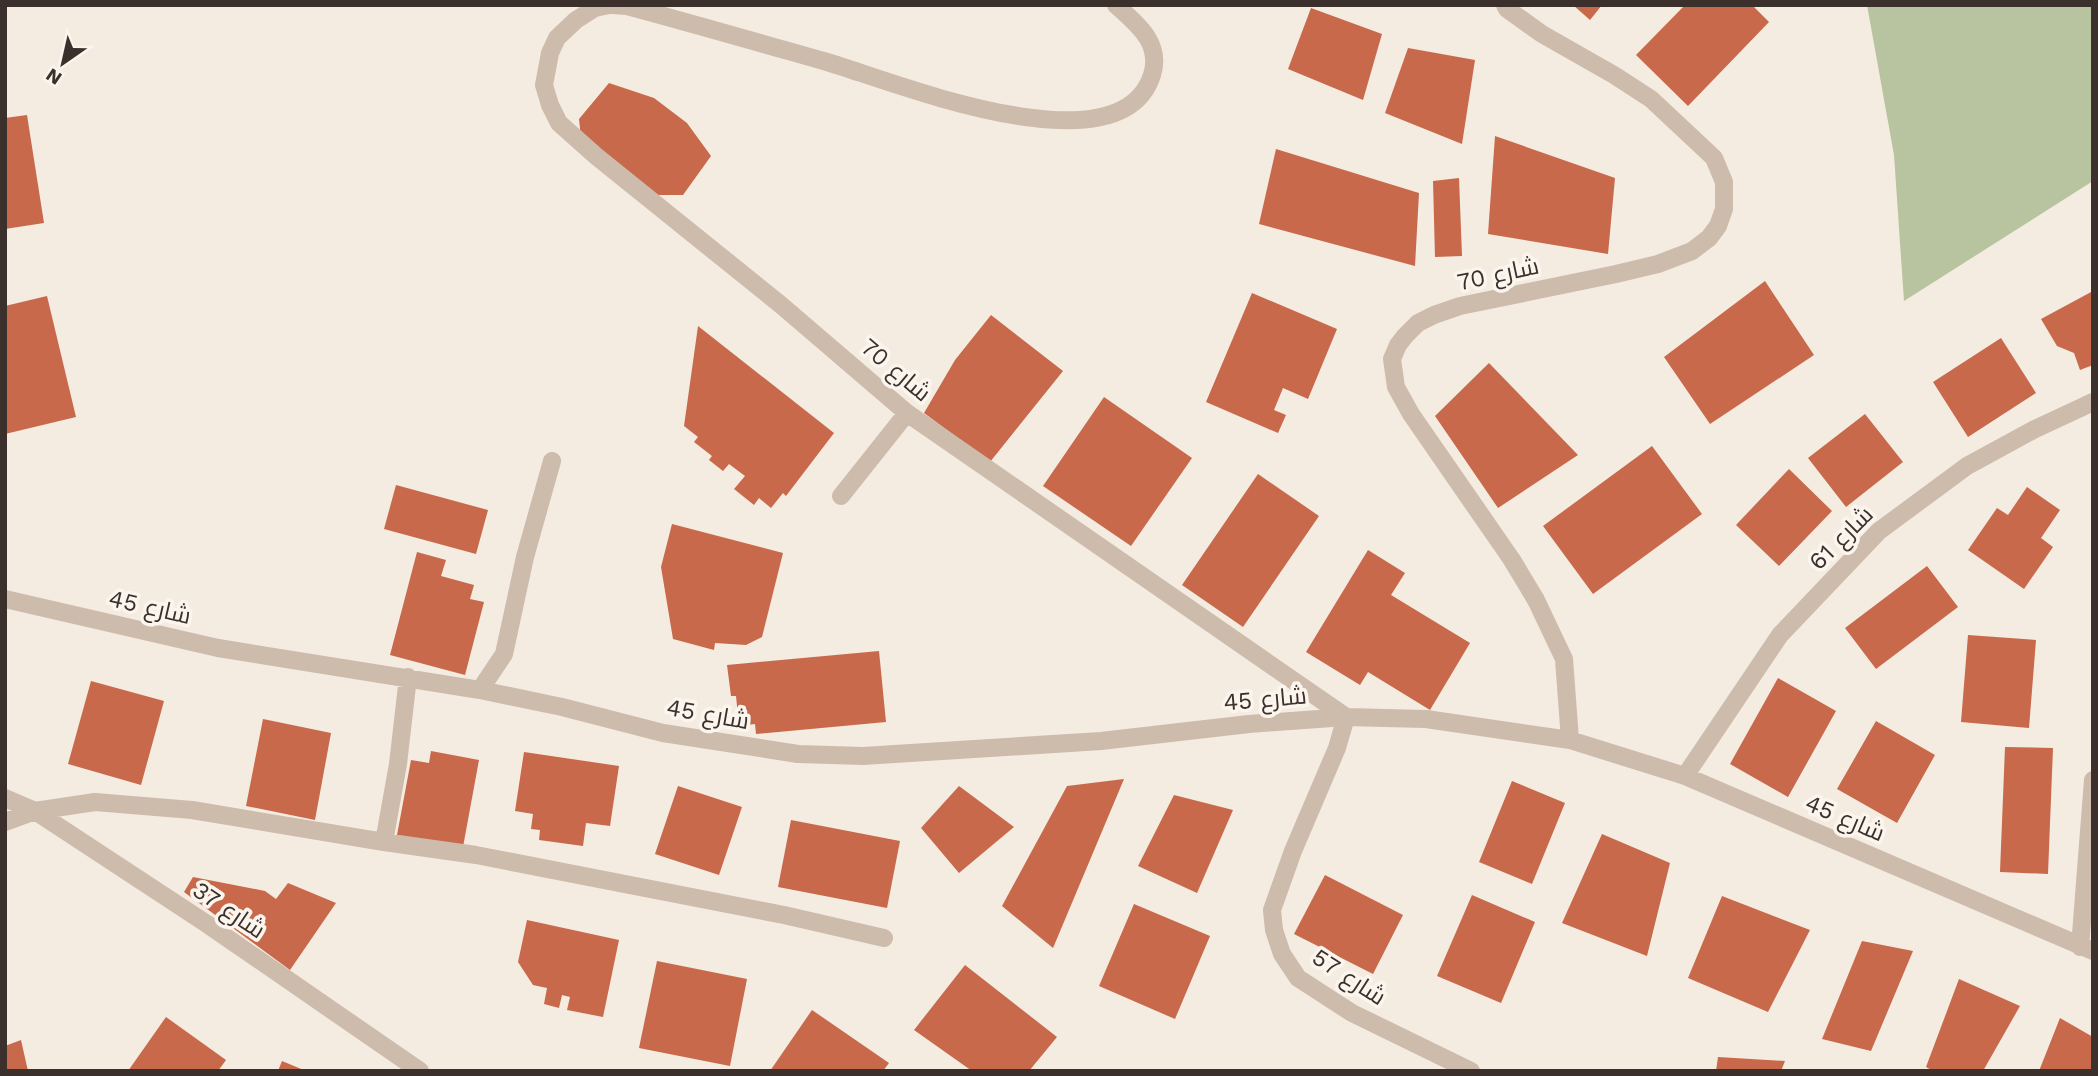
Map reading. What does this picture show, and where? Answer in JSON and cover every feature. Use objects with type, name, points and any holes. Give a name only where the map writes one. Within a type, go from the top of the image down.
[{"type":"street","name":"شارع 70","points":[[1116,5],[1139,26],[1154,49],[1155,62],[1151,79],[1147,89],[1126,108],[1106,116],[1072,121],[1033,119],[970,107],[713,29],[626,6],[595,8],[576,20],[557,38],[550,53],[544,85],[550,106],[559,123],[781,305],[907,413],[1346,717]]},
{"type":"street","name":"شارع 70","points":[[1506,5],[1507,9],[1542,34],[1651,99],[1714,158],[1724,182],[1724,209],[1718,226],[1709,238],[1692,251],[1658,264],[1460,306],[1434,315],[1418,323],[1405,336],[1392,359],[1396,387],[1401,396],[1512,560],[1536,600],[1564,659],[1570,740]]},
{"type":"street","name":"شارع 61","points":[[1685,776],[1780,635],[1879,531],[1967,466],[2035,429],[2093,402]]},
{"type":"street","points":[[841,496],[907,413]]},
{"type":"street","points":[[480,690],[504,654],[525,557],[552,461]]},
{"type":"street","name":"شارع 45","points":[[5,599],[218,648],[480,690],[562,707],[663,733],[797,754],[863,756],[1101,741],[1249,724],[1346,717],[1426,719],[1570,740],[1685,776],[2087,949]]},
{"type":"street","points":[[384,842],[398,764],[408,677]]},
{"type":"street","name":"شارع 57","points":[[1346,717],[1337,748],[1293,851],[1272,910],[1274,930],[1282,954],[1298,978],[1352,1013],[1471,1071]]},
{"type":"street","points":[[2087,949],[2093,780]]},
{"type":"street","name":"شارع 37","points":[[5,798],[35,811],[207,924],[420,1071]]},
{"type":"street","points":[[5,822],[35,811],[95,802],[192,810],[476,855],[785,915],[884,938]]},
{"type":"green space","points":[[1867,5],[2093,5],[2093,181],[1904,301],[1894,155]]},
{"type":"building","points":[[1573,5],[1602,5],[1590,20]]},
{"type":"building","points":[[1685,5],[1752,5],[1769,22],[1688,106],[1636,55]]},
{"type":"building","points":[[1311,8],[1382,34],[1363,100],[1288,69]]},
{"type":"building","points":[[1408,48],[1475,60],[1462,144],[1385,113]]},
{"type":"building","points":[[609,83],[654,98],[687,123],[711,156],[683,195],[654,195],[581,138],[579,119]]},
{"type":"building","points":[[27,115],[44,223],[5,229],[5,118]]},
{"type":"building","points":[[1495,136],[1615,178],[1608,254],[1488,234]]},
{"type":"building","points":[[1276,149],[1419,193],[1415,266],[1259,224]]},
{"type":"building","points":[[1459,178],[1462,256],[1435,257],[1433,181]]},
{"type":"building","points":[[1765,281],[1814,355],[1710,424],[1664,357]]},
{"type":"building","points":[[2093,291],[2093,365],[2080,370],[2074,353],[2057,346],[2041,319]]},
{"type":"building","points":[[1252,293],[1337,329],[1308,399],[1283,388],[1274,410],[1286,415],[1278,433],[1206,402]]},
{"type":"building","points":[[47,296],[76,417],[5,434],[5,306]]},
{"type":"building","points":[[991,315],[1063,371],[990,462],[924,413],[955,360]]},
{"type":"building","points":[[698,326],[834,433],[786,496],[783,493],[771,508],[759,498],[754,505],[734,489],[745,476],[729,464],[723,471],[709,460],[712,456],[694,442],[698,437],[684,426]]},
{"type":"building","points":[[2001,338],[2036,393],[1968,437],[1933,382]]},
{"type":"building","points":[[1489,363],[1578,455],[1498,508],[1435,416]]},
{"type":"building","points":[[1104,397],[1192,458],[1131,546],[1043,486]]},
{"type":"building","points":[[1865,414],[1903,462],[1846,507],[1808,458]]},
{"type":"building","points":[[1652,446],[1702,514],[1593,594],[1543,526]]},
{"type":"building","points":[[1789,469],[1832,511],[1779,566],[1736,525]]},
{"type":"building","points":[[1258,474],[1319,516],[1243,627],[1182,585]]},
{"type":"building","points":[[396,485],[488,510],[476,554],[384,529]]},
{"type":"building","points":[[2027,487],[2060,510],[2041,538],[2053,547],[2024,589],[1968,550],[1997,508],[2008,515]]},
{"type":"building","points":[[672,524],[783,553],[762,637],[746,645],[715,643],[714,650],[673,639],[661,567]]},
{"type":"building","points":[[1368,550],[1405,573],[1391,595],[1470,643],[1430,710],[1368,672],[1360,685],[1306,652]]},
{"type":"building","points":[[417,552],[446,560],[441,576],[474,585],[470,599],[484,602],[465,675],[390,655]]},
{"type":"building","points":[[1927,566],[1958,607],[1876,669],[1845,628]]},
{"type":"building","points":[[1968,635],[2036,640],[2029,728],[1961,722]]},
{"type":"building","points":[[879,651],[886,722],[756,734],[755,724],[739,726],[736,696],[731,696],[727,665]]},
{"type":"building","points":[[1778,678],[1836,711],[1788,797],[1730,764]]},
{"type":"building","points":[[91,681],[164,701],[141,785],[68,764]]},
{"type":"building","points":[[263,719],[331,733],[315,820],[246,806]]},
{"type":"building","points":[[1876,721],[1935,755],[1897,823],[1837,789]]},
{"type":"building","points":[[2005,747],[2053,748],[2048,874],[2000,872]]},
{"type":"building","points":[[431,751],[479,760],[463,847],[397,835],[411,760],[429,763]]},
{"type":"building","points":[[524,752],[619,766],[610,826],[586,823],[583,846],[539,840],[540,830],[531,829],[533,814],[515,811]]},
{"type":"building","points":[[1124,779],[1053,948],[1002,906],[1067,786]]},
{"type":"building","points":[[1512,781],[1565,803],[1532,884],[1479,862]]},
{"type":"building","points":[[678,786],[742,807],[719,875],[655,854]]},
{"type":"building","points":[[959,786],[1014,827],[959,873],[921,828]]},
{"type":"building","points":[[1174,795],[1233,810],[1197,893],[1138,866]]},
{"type":"building","points":[[791,820],[900,841],[887,908],[778,887]]},
{"type":"building","points":[[1602,834],[1670,863],[1647,956],[1562,923]]},
{"type":"building","points":[[1325,875],[1403,915],[1373,974],[1294,934]]},
{"type":"building","points":[[193,877],[265,891],[276,899],[288,883],[336,903],[290,970],[184,892]]},
{"type":"building","points":[[1472,895],[1535,922],[1501,1003],[1437,976]]},
{"type":"building","points":[[1722,896],[1810,930],[1768,1012],[1688,978]]},
{"type":"building","points":[[1134,904],[1210,936],[1175,1019],[1099,986]]},
{"type":"building","points":[[527,920],[619,940],[603,1017],[567,1010],[570,997],[562,995],[559,1008],[544,1004],[547,988],[533,985],[518,962]]},
{"type":"building","points":[[1862,941],[1913,951],[1871,1051],[1822,1039]]},
{"type":"building","points":[[657,961],[747,979],[730,1066],[639,1048]]},
{"type":"building","points":[[965,965],[1057,1037],[1029,1071],[972,1071],[914,1030]]},
{"type":"building","points":[[1959,979],[2020,1006],[1983,1071],[1933,1071],[1926,1067]]},
{"type":"building","points":[[812,1010],[889,1063],[883,1071],[770,1071]]},
{"type":"building","points":[[166,1017],[226,1060],[218,1071],[128,1071]]},
{"type":"building","points":[[2060,1018],[2093,1037],[2093,1071],[2039,1071]]},
{"type":"building","points":[[21,1040],[28,1071],[5,1071],[5,1046]]},
{"type":"building","points":[[1718,1057],[1785,1061],[1781,1071],[1716,1071]]},
{"type":"building","points":[[282,1061],[306,1071],[278,1071]]}]
